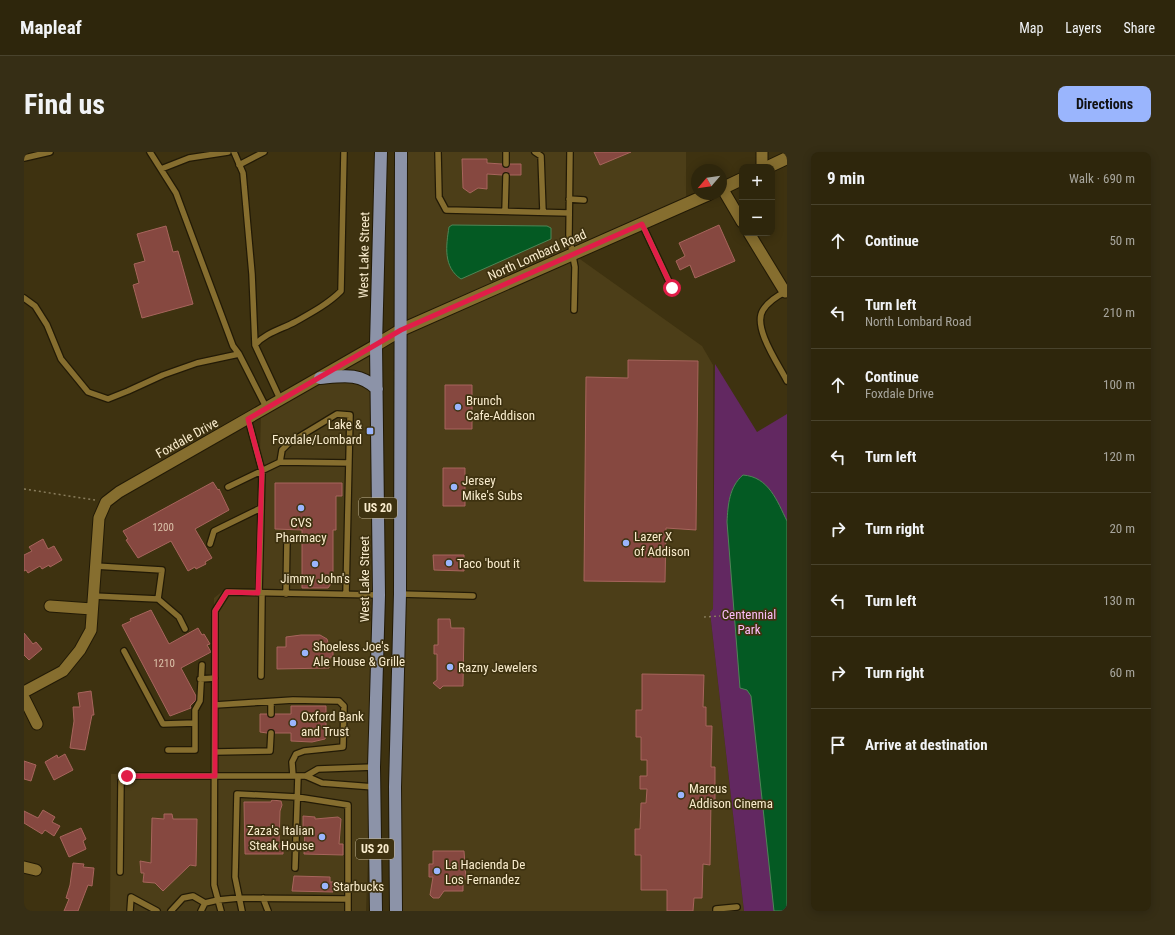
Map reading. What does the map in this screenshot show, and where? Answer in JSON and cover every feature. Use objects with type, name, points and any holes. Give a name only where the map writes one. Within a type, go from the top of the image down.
[{"type":"main road","name":"West Lake Street","points":[[376,911],[374,767],[379,595],[376,345],[381,152]]},
{"type":"main road","name":"US 20","points":[[396,911],[395,768],[400,594],[401,152]]},
{"type":"main road","points":[[320,378],[355,376],[365,379],[377,389]]},
{"type":"street","points":[[762,152],[762,164]]},
{"type":"street","points":[[774,164],[787,158]]},
{"type":"street","points":[[727,186],[739,180]]},
{"type":"street","points":[[727,198],[739,217]]},
{"type":"street","name":"North Lombard Road","points":[[376,345],[401,330],[696,200]]},
{"type":"street","points":[[751,236],[785,292]]},
{"type":"street","name":"Foxdale Drive","points":[[106,502],[119,492],[281,401],[376,345]]},
{"type":"street","points":[[24,692],[63,671],[80,650],[91,630],[99,518],[106,502]]},
{"type":"street","points":[[50,606],[92,609]]},
{"type":"street","points":[[24,698],[37,724]]},
{"type":"street","points":[[24,867],[36,870]]},
{"type":"lane","points":[[24,158],[50,152]]},
{"type":"lane","points":[[150,152],[176,193],[233,346],[239,354],[266,409]]},
{"type":"lane","points":[[161,169],[189,158],[228,152]]},
{"type":"lane","points":[[234,152],[243,174],[252,274],[255,345],[281,401]]},
{"type":"lane","points":[[239,165],[264,152]]},
{"type":"lane","points":[[255,345],[260,338],[295,322],[333,300],[341,291],[344,152]]},
{"type":"lane","points":[[438,152],[439,197],[446,210],[569,213]]},
{"type":"lane","points":[[506,152],[506,164]]},
{"type":"lane","points":[[535,152],[541,156],[543,212]]},
{"type":"lane","points":[[570,152],[569,235],[575,267],[574,310]]},
{"type":"lane","points":[[505,211],[506,176]]},
{"type":"lane","points":[[569,199],[584,200]]},
{"type":"lane","points":[[642,224],[674,292]]},
{"type":"lane","points":[[785,292],[771,301],[763,309],[760,317],[760,327],[787,381]]},
{"type":"lane","points":[[24,298],[35,306],[47,325],[61,358],[88,392],[108,398],[128,391],[163,375],[197,363],[239,354]]},
{"type":"lane","points":[[280,462],[282,450],[289,443],[337,414],[350,415],[346,594]]},
{"type":"lane","points":[[248,419],[262,471],[260,676]]},
{"type":"lane","points":[[228,487],[280,462],[349,462]]},
{"type":"lane","points":[[210,544],[214,530],[261,508]]},
{"type":"lane","points":[[286,594],[287,539]]},
{"type":"lane","points":[[95,566],[162,570],[158,599]]},
{"type":"lane","points":[[221,911],[214,885],[215,611],[227,592],[379,595]]},
{"type":"lane","points":[[400,594],[473,596]]},
{"type":"lane","points":[[93,596],[158,599],[179,616],[185,629]]},
{"type":"lane","points":[[124,651],[163,724],[195,723]]},
{"type":"lane","points":[[168,750],[195,750],[195,710],[200,701],[200,679],[202,665]]},
{"type":"lane","points":[[200,679],[215,678]]},
{"type":"lane","points":[[215,705],[293,700],[339,701],[344,706],[343,747],[304,751],[296,754],[292,762],[297,797],[295,868]]},
{"type":"lane","points":[[271,702],[271,714]]},
{"type":"lane","points":[[215,752],[270,751],[271,733]]},
{"type":"lane","points":[[306,776],[318,769],[374,767]]},
{"type":"lane","points":[[120,872],[121,781],[127,776],[306,776],[322,783],[375,787]]},
{"type":"lane","points":[[242,911],[235,877],[237,794],[297,797],[348,805],[348,911]]},
{"type":"lane","points":[[171,911],[183,898],[193,896],[205,903],[239,898],[348,899]]},
{"type":"lane","points":[[130,911],[130,897],[157,911]]},
{"type":"lane","points":[[263,898],[268,911]]},
{"type":"lane","points":[[200,911],[205,903]]},
{"type":"lane","points":[[716,911],[716,909],[737,907]]},
{"type":"path","points":[[24,489],[106,502]]},
{"type":"path","points":[[704,617],[720,616]]},
{"type":"shaded area","points":[[405,152],[686,152],[686,199],[570,252],[702,346],[713,365],[713,609],[710,612],[744,911],[400,911]]},
{"type":"shaded area","points":[[452,225],[547,226],[551,228],[551,239],[461,279],[451,268],[447,256],[449,227]]},
{"type":"shaded area","points":[[375,351],[371,770],[366,911],[110,911],[111,774],[212,772],[214,598],[224,590],[256,590],[261,416]]},
{"type":"shaded area","points":[[743,475],[759,480],[766,485],[776,498],[787,521],[787,911],[774,911],[751,696],[747,690],[740,688],[727,522],[732,491],[738,480]]},
{"type":"green space","name":"Centennial Park","points":[[715,364],[757,432],[787,414],[787,911],[744,911],[710,612],[713,609]]},
{"type":"building","points":[[594,152],[631,152],[600,165]]},
{"type":"building","points":[[462,159],[487,159],[487,163],[502,164],[506,168],[510,164],[521,164],[521,175],[510,175],[507,172],[502,175],[487,174],[487,189],[478,188],[470,193],[463,188]]},
{"type":"building","points":[[719,225],[735,261],[695,278],[690,265],[680,270],[676,261],[685,256],[679,243]]},
{"type":"building","points":[[166,226],[173,252],[178,251],[193,304],[142,318],[133,285],[139,283],[134,264],[145,261],[137,234]]},
{"type":"building","points":[[628,360],[698,361],[696,530],[666,528],[665,582],[584,581],[586,377],[628,378]]},
{"type":"building","name":"Brunch Cafe-Addison","points":[[445,385],[472,385],[472,429],[445,429]]},
{"type":"building","name":"Jersey Mike's Subs","points":[[443,468],[465,468],[465,506],[443,506]]},
{"type":"building","points":[[213,482],[218,490],[219,489],[229,510],[195,529],[212,558],[205,562],[206,564],[188,571],[171,541],[138,558],[126,540],[128,539],[123,531]]},
{"type":"building","points":[[275,483],[342,483],[342,496],[336,496],[336,530],[333,530],[333,581],[328,588],[302,588],[302,530],[275,529]]},
{"type":"building","points":[[43,539],[48,549],[54,546],[62,560],[50,567],[49,565],[42,569],[40,566],[28,573],[26,570],[24,571],[24,555],[32,551],[29,547]]},
{"type":"building","name":"Taco 'bout it","points":[[433,555],[464,555],[464,571],[434,570]]},
{"type":"building","points":[[151,610],[169,644],[198,628],[210,644],[207,645],[211,652],[181,668],[196,696],[196,700],[190,706],[191,708],[170,716],[122,625],[131,621],[130,619]]},
{"type":"building","name":"Razny Jewelers","points":[[438,619],[450,619],[451,628],[464,628],[463,686],[443,686],[440,689],[433,683],[437,680],[437,654],[434,654],[434,645],[438,645]]},
{"type":"building","points":[[24,633],[33,644],[36,642],[42,649],[29,660],[24,655]]},
{"type":"building","name":"Shoeless Joe's Ale House & Grille","points":[[320,635],[327,639],[330,650],[333,650],[333,657],[330,657],[329,668],[277,669],[277,647],[286,647],[286,637]]},
{"type":"building","name":"Marcus Addison Cinema","points":[[642,674],[704,675],[703,707],[706,707],[706,726],[712,726],[711,767],[715,767],[715,800],[711,800],[710,865],[703,864],[702,898],[694,898],[693,911],[667,911],[667,890],[641,890],[641,855],[635,855],[635,829],[640,829],[641,803],[646,803],[647,789],[640,789],[640,776],[647,776],[647,760],[641,760],[641,737],[636,737],[636,710],[642,710]]},
{"type":"building","points":[[91,691],[94,715],[92,715],[85,750],[70,748],[74,721],[73,707],[80,707],[78,693]]},
{"type":"building","name":"Oxford Bank and Trust","points":[[291,706],[326,706],[325,739],[312,742],[291,741],[291,733],[275,733],[271,729],[267,733],[260,732],[260,714],[267,714],[271,718],[275,714],[291,714]]},
{"type":"building","points":[[65,754],[73,770],[54,780],[45,762],[57,755],[58,758]]},
{"type":"building","points":[[24,761],[36,765],[31,781],[24,779]]},
{"type":"building","points":[[272,800],[281,801],[282,805],[280,811],[279,844],[283,843],[283,854],[245,854],[244,802],[271,802]]},
{"type":"building","points":[[43,810],[55,817],[52,822],[60,826],[54,836],[45,830],[42,834],[24,823],[24,811],[38,818]]},
{"type":"building","points":[[164,814],[172,814],[173,819],[197,819],[196,866],[190,865],[163,891],[155,883],[143,882],[144,873],[141,873],[140,861],[151,863],[152,818],[164,819]]},
{"type":"building","name":"Zaza's Italian Steak House","points":[[303,816],[315,817],[315,819],[338,817],[341,819],[339,844],[343,844],[343,855],[304,854],[305,829],[303,829]]},
{"type":"building","points":[[81,828],[86,839],[83,841],[86,849],[69,857],[60,837]]},
{"type":"building","points":[[433,851],[464,851],[466,879],[463,879],[463,891],[444,891],[439,898],[433,898],[430,895],[433,877],[429,877],[429,864],[433,864]]},
{"type":"building","points":[[73,863],[84,864],[83,867],[94,868],[92,886],[88,885],[78,911],[64,911],[69,899],[66,898],[70,885]]},
{"type":"building","points":[[294,876],[330,877],[330,882],[333,882],[333,892],[292,891]]},
{"type":"place","name":"Brunch Cafe-Addison","points":[[458,407]]},
{"type":"place","name":"Lake & Foxdale/Lombard","points":[[370,431]]},
{"type":"place","name":"Jersey Mike's Subs","points":[[454,487]]},
{"type":"place","name":"CVS Pharmacy","points":[[301,508]]},
{"type":"place","name":"Lazer X of Addison","points":[[626,543]]},
{"type":"place","name":"Taco 'bout it","points":[[449,563]]},
{"type":"place","name":"Jimmy John's","points":[[315,564]]},
{"type":"place","name":"Shoeless Joe's Ale House & Grille","points":[[305,653]]},
{"type":"place","name":"Razny Jewelers","points":[[450,667]]},
{"type":"place","name":"Oxford Bank and Trust","points":[[293,723]]},
{"type":"place","name":"Marcus Addison Cinema","points":[[681,795]]},
{"type":"place","name":"Zaza's Italian Steak House","points":[[322,837]]},
{"type":"place","name":"La Hacienda De Los Fernandez","points":[[437,871]]},
{"type":"place","name":"Starbucks","points":[[325,886]]},
{"type":"route","points":[[127,776],[215,776],[215,611],[227,592],[258,593],[262,471],[248,419],[401,330],[642,224],[672,288]]}]
